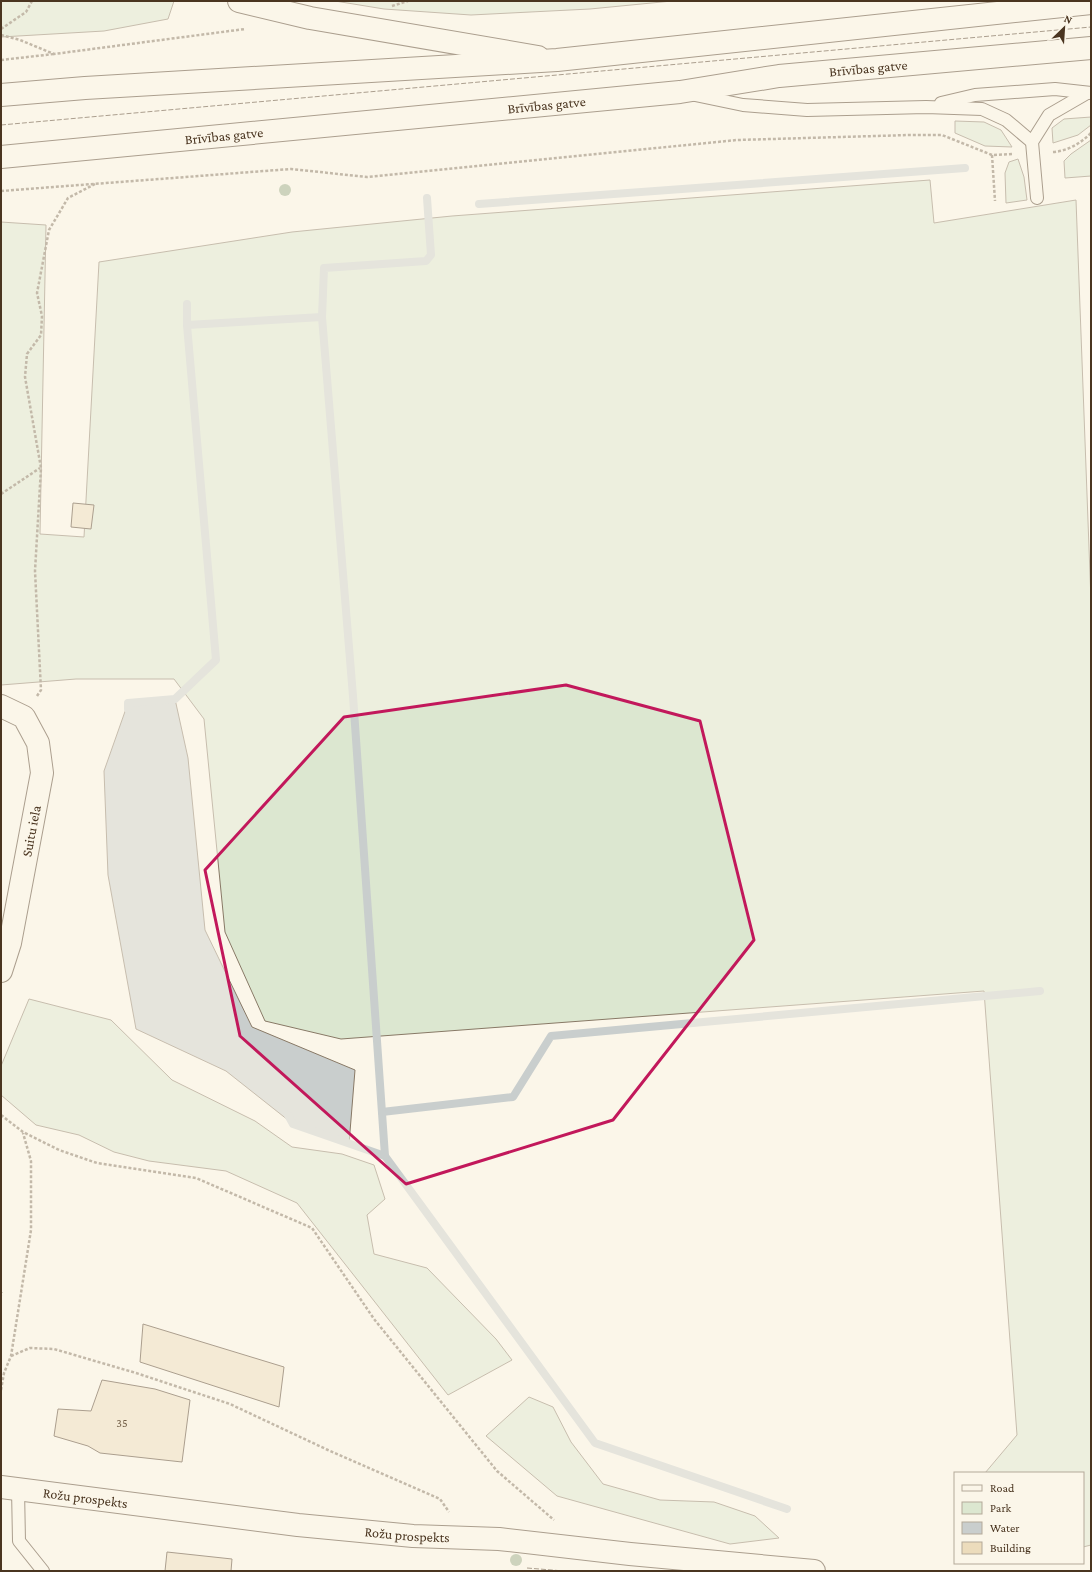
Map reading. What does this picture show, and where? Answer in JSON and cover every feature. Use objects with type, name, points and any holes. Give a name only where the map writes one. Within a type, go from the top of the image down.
[{"type":"main road","points":[[239,1],[310,18],[557,60]]},
{"type":"main road","points":[[1,95],[85,88],[557,60],[1091,3]]},
{"type":"main road","name":"Brīvības gatve","points":[[1,157],[680,92],[779,76],[1091,48]]},
{"type":"main road","points":[[1,706],[24,717]]},
{"type":"main road","name":"Suitu iela","points":[[1,971],[10,943],[42,773],[38,743],[24,717]]},
{"type":"main road","name":"Rožu prospekts","points":[[10,1488],[298,1526],[412,1536],[499,1539],[814,1571]]},
{"type":"lane","points":[[926,107],[975,95],[1055,89],[1089,93]]},
{"type":"lane","points":[[680,92],[743,105],[807,110],[926,107],[982,109],[1006,120],[1033,148]]},
{"type":"lane","points":[[1037,198],[1033,148],[1049,115],[1089,93]]},
{"type":"lane","points":[[10,1488],[19,1541],[43,1571]]},
{"type":"path","points":[[1,29],[26,12],[32,1]]},
{"type":"path","points":[[390,7],[408,1]]},
{"type":"path","points":[[1,60],[250,28]]},
{"type":"path","points":[[1,35],[20,40],[54,54]]},
{"type":"path","points":[[1,191],[291,169],[367,177],[737,140],[942,135],[992,155],[1033,148],[1059,152],[1072,147],[1091,132]]},
{"type":"path","points":[[992,155],[995,201]]},
{"type":"path","points":[[24,717],[41,690],[35,570],[41,468],[25,377],[27,354],[41,335],[42,316],[37,293],[49,230],[68,198],[97,183]]},
{"type":"path","points":[[1,494],[41,468]]},
{"type":"path","points":[[1,1115],[23,1132],[59,1150],[97,1163],[196,1178],[312,1228],[374,1319],[497,1471],[557,1523]]},
{"type":"path","points":[[1,1390],[4,1373],[11,1356],[31,1230],[31,1161],[23,1132]]},
{"type":"path","points":[[11,1356],[30,1348],[54,1349],[136,1373],[230,1404],[328,1450],[440,1499],[466,1537]]},
{"type":"highlighted area","points":[[566,685],[700,721],[754,940],[613,1120],[406,1184],[240,1036],[205,870],[344,717]]},
{"type":"green space","points":[[1,1],[174,1],[168,19],[104,31],[1,37]]},
{"type":"green space","points":[[335,1],[672,1],[590,9],[471,15],[384,9]]},
{"type":"green space","points":[[1091,117],[1091,125],[1078,135],[1053,143],[1052,128],[1064,119]]},
{"type":"green space","points":[[955,121],[984,122],[1001,130],[1012,147],[985,146],[955,133]]},
{"type":"green space","points":[[1091,140],[1091,176],[1065,178],[1064,161],[1071,154]]},
{"type":"green space","points":[[1018,159],[1024,177],[1027,200],[1006,203],[1005,173],[1009,162]]},
{"type":"green space","points":[[930,180],[934,223],[1076,200],[1091,601],[1091,1545],[1084,1547],[1084,1472],[986,1472],[1017,1435],[984,991],[341,1039],[265,1021],[225,932],[204,719],[174,679],[76,679],[1,685],[1,222],[46,225],[40,534],[84,537],[99,262],[292,232],[452,216]]},
{"type":"green space","points":[[29,999],[111,1020],[172,1080],[255,1121],[292,1147],[342,1154],[374,1165],[385,1199],[367,1215],[374,1254],[427,1268],[496,1339],[512,1360],[448,1395],[297,1203],[226,1171],[149,1161],[114,1152],[79,1135],[36,1125],[1,1095],[1,1066]]},
{"type":"green space","points":[[529,1397],[553,1407],[571,1442],[603,1484],[660,1500],[714,1502],[755,1516],[779,1538],[730,1544],[557,1496],[486,1436]]},
{"type":"water","points":[[175,699],[188,758],[205,930],[252,1027],[355,1070],[349,1144],[293,1124],[226,1071],[136,1029],[108,875],[104,771],[128,703]]},
{"type":"building","points":[[73,503],[94,505],[91,529],[71,527]]},
{"type":"building","points":[[143,1324],[284,1367],[279,1407],[140,1362]]},
{"type":"building","points":[[102,1380],[155,1389],[190,1400],[182,1462],[100,1453],[88,1446],[54,1436],[58,1409],[91,1411]]},
{"type":"building","points":[[167,1552],[232,1559],[231,1571],[165,1571]]},
{"type":"waterway","points":[[479,204],[965,168]]},
{"type":"waterway","points":[[385,1156],[353,696],[322,317],[324,268],[426,261],[431,255],[427,198]]},
{"type":"waterway","points":[[128,709],[128,703],[175,699],[216,660],[187,325],[187,304]]},
{"type":"waterway","points":[[187,325],[322,317]]},
{"type":"waterway","points":[[382,1112],[513,1097],[551,1036],[1040,991]]},
{"type":"waterway","points":[[288,1115],[293,1124],[385,1156],[595,1443],[787,1509]]},
{"type":"fence","points":[[1,125],[1091,27]]},
{"type":"fence","points":[[1,1300],[2,1292]]},
{"type":"fence","points":[[527,1568],[564,1571]]}]
